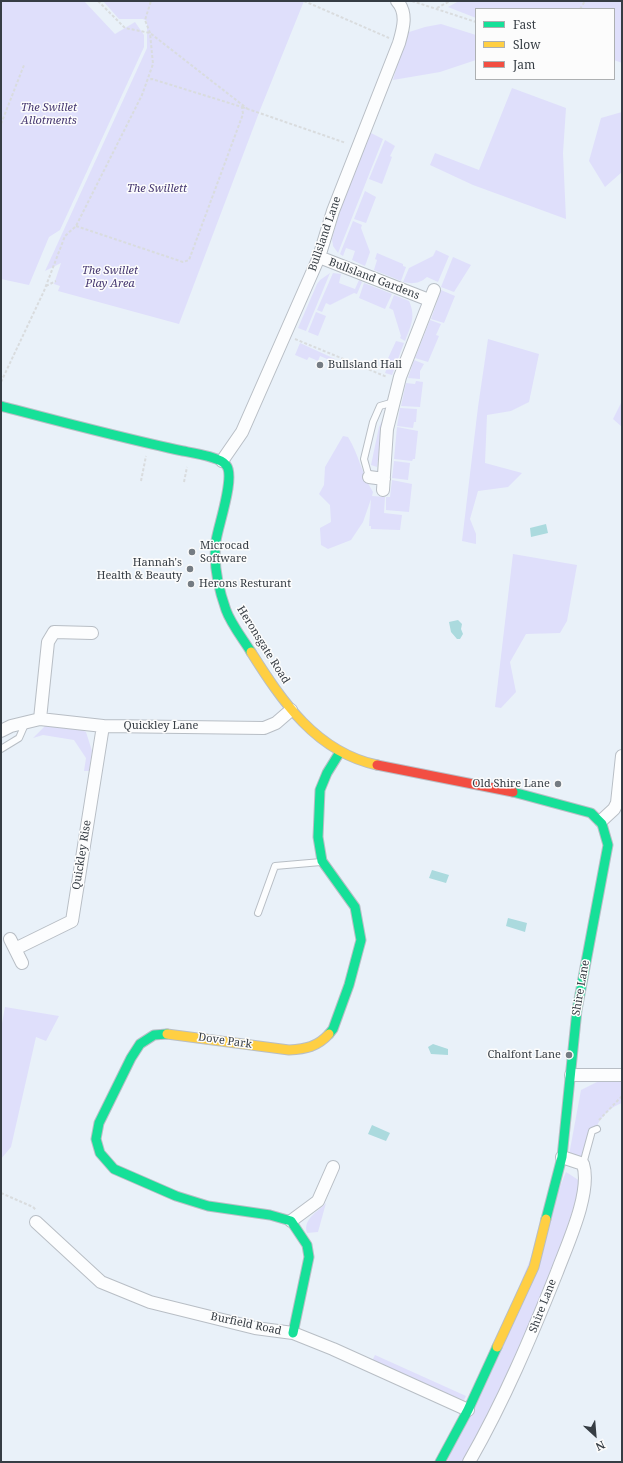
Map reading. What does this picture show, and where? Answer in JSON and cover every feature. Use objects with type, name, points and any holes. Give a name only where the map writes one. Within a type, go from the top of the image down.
[{"type":"street","name":"Bullsland Lane","points":[[222,461],[242,432],[319,257],[333,211],[357,146],[399,43],[404,14],[402,6],[397,1]]},
{"type":"street","name":"Bullsland Gardens","points":[[319,257],[432,295],[399,382],[387,429],[384,484],[369,477]]},
{"type":"street","points":[[1,406],[222,461]]},
{"type":"street","name":"Heronsgate Road","points":[[222,461],[227,465],[229,471],[228,485],[216,542],[216,567],[226,610],[266,676],[291,710],[311,732],[340,752],[374,764],[517,793],[584,810],[592,813],[601,821]]},
{"type":"street","points":[[40,719],[48,642],[54,632],[92,633]]},
{"type":"street","name":"Quickley Lane","points":[[1,731],[26,722],[40,719],[72,721],[103,726],[264,728],[276,723],[291,710]]},
{"type":"street","name":"Quickley Rise","points":[[22,963],[12,944],[72,921],[103,726]]},
{"type":"street","name":"Dove Park","points":[[291,1221],[270,1215],[208,1206],[176,1196],[114,1169],[100,1154],[96,1138],[99,1123],[131,1058],[140,1044],[154,1035],[173,1034],[289,1050],[306,1049],[320,1043],[334,1029],[349,985],[361,940],[355,907],[322,861],[318,837],[320,790],[327,772],[340,752]]},
{"type":"street","points":[[601,821],[618,810],[622,756]]},
{"type":"street","name":"Shire Lane","points":[[440,1462],[468,1410],[534,1267],[562,1157],[577,1010],[608,845],[607,832],[601,821]]},
{"type":"street","points":[[571,1075],[622,1075]]},
{"type":"street","points":[[562,1157],[583,1164]]},
{"type":"street","name":"Shire Lane","points":[[469,1462],[486,1432],[531,1338],[579,1214],[585,1171],[583,1164]]},
{"type":"street","points":[[293,1333],[309,1257],[307,1245],[291,1221],[318,1201],[334,1167]]},
{"type":"street","name":"Burfield Road","points":[[36,1222],[101,1282],[150,1302],[256,1328],[293,1333],[333,1349],[468,1410]]},
{"type":"lane","points":[[369,477],[364,459],[373,422],[380,406],[394,402]]},
{"type":"lane","points":[[1,749],[19,738],[26,722]]},
{"type":"lane","points":[[258,913],[275,866],[322,861]]},
{"type":"lane","points":[[583,1164],[594,1130]]},
{"type":"path","points":[[98,1],[125,28],[150,33],[249,110]]},
{"type":"path","points":[[44,290],[65,236],[76,226],[142,95],[153,64],[150,33],[145,20],[151,1]]},
{"type":"path","points":[[304,1],[399,43]]},
{"type":"path","points":[[411,1],[437,8],[475,22]]},
{"type":"path","points":[[437,8],[450,1]]},
{"type":"path","points":[[1,124],[24,64]]},
{"type":"path","points":[[147,80],[152,79],[242,107],[357,146]]},
{"type":"path","points":[[76,226],[183,262],[189,260],[243,114],[242,107]]},
{"type":"path","points":[[1,382],[46,285],[56,281]]},
{"type":"path","points":[[285,335],[399,382]]},
{"type":"path","points":[[141,481],[148,443]]},
{"type":"path","points":[[594,1130],[602,1115],[622,1096]]},
{"type":"green space","name":"The Swillet Allotments","points":[[1,1],[84,1],[115,34],[135,22],[144,35],[144,47],[60,230],[49,237],[29,285],[1,279]]},
{"type":"green space","name":"The Swillett","points":[[103,1],[304,1],[260,110],[179,324],[58,291],[60,286],[54,284],[61,263],[45,271],[147,48],[147,21],[143,19],[119,19]]},
{"type":"green space","points":[[459,1],[622,1],[622,63],[615,60],[615,8],[475,8],[475,18],[448,7]]},
{"type":"green space","points":[[441,24],[475,35],[475,60],[440,72],[393,80],[406,33]]},
{"type":"green space","points":[[512,88],[566,108],[563,153],[566,219],[473,185],[430,165],[435,153],[479,170]]},
{"type":"green space","points":[[622,112],[622,172],[605,187],[589,161],[601,118]]},
{"type":"green space","points":[[369,132],[383,139],[338,253],[333,246],[332,239],[343,200]]},
{"type":"green space","points":[[385,140],[395,146],[390,156],[392,157],[382,184],[369,179]]},
{"type":"green space","points":[[365,191],[376,197],[366,223],[354,219]]},
{"type":"green space","points":[[353,221],[362,225],[361,228],[370,252],[365,266],[352,260],[355,251],[346,248],[343,256],[340,254]]},
{"type":"green space","points":[[436,250],[449,256],[438,282],[427,277],[415,283],[403,282],[409,268],[433,256]]},
{"type":"green space","points":[[377,253],[403,264],[403,266],[406,267],[401,281],[374,270],[377,260],[375,259]]},
{"type":"green space","points":[[453,257],[471,265],[454,292],[441,287]]},
{"type":"green space","points":[[330,273],[306,331],[298,328],[317,284]]},
{"type":"green space","points":[[333,273],[341,274],[339,283],[355,289],[359,280],[362,282],[357,294],[354,293],[330,305],[326,303],[322,312],[317,310]]},
{"type":"green space","points":[[364,283],[392,294],[385,309],[359,298]]},
{"type":"green space","points":[[441,290],[455,296],[444,323],[431,319]]},
{"type":"green space","points":[[394,295],[409,301],[411,306],[412,321],[405,341],[400,338],[401,336],[393,310],[389,308]]},
{"type":"green space","points":[[316,312],[326,316],[318,336],[308,332]]},
{"type":"green space","points":[[430,320],[441,324],[436,335],[439,336],[428,362],[415,358]]},
{"type":"green space","points":[[488,339],[539,354],[529,402],[511,411],[487,415],[485,463],[522,473],[508,487],[478,491],[470,519],[476,534],[476,544],[462,541],[478,407]]},
{"type":"green space","points":[[396,341],[404,343],[392,375],[385,373],[387,368],[384,367]]},
{"type":"green space","points":[[300,343],[335,359],[334,362],[320,356],[318,361],[309,357],[307,360],[295,355]]},
{"type":"green space","points":[[414,360],[424,364],[420,371],[420,379],[408,378]]},
{"type":"green space","points":[[416,381],[423,382],[420,407],[401,406],[406,383],[415,384]]},
{"type":"green space","points":[[622,401],[622,427],[613,419]]},
{"type":"green space","points":[[400,408],[417,409],[416,422],[414,422],[413,428],[397,426]]},
{"type":"green space","points":[[384,417],[377,467],[371,465],[379,427]]},
{"type":"green space","points":[[397,427],[418,431],[415,459],[412,461],[394,459]]},
{"type":"green space","points":[[343,436],[348,437],[352,444],[366,479],[373,492],[372,496],[385,497],[384,513],[402,515],[400,530],[371,529],[371,526],[369,526],[371,499],[363,522],[351,540],[328,549],[321,545],[320,528],[331,522],[330,505],[319,494],[324,485],[325,467]]},
{"type":"green space","points":[[394,461],[410,463],[408,480],[392,478]]},
{"type":"green space","points":[[392,480],[412,484],[409,512],[386,510],[386,497],[390,497]]},
{"type":"green space","points":[[513,554],[577,565],[567,621],[560,633],[526,634],[510,662],[516,692],[501,708],[495,707]]},
{"type":"green space","points":[[46,725],[79,728],[86,732],[92,751],[89,771],[84,771],[86,758],[74,740],[43,735],[33,738]]},
{"type":"green space","points":[[5,1007],[59,1016],[46,1041],[36,1037],[11,1147],[1,1159],[1,1029]]},
{"type":"green space","points":[[622,1081],[622,1103],[607,1112],[602,1118],[592,1133],[581,1158],[569,1155],[581,1090],[597,1082]]},
{"type":"green space","points":[[566,1172],[580,1181],[562,1242],[531,1321],[481,1432],[465,1462],[447,1462]]},
{"type":"green space","points":[[326,1203],[318,1232],[307,1233],[306,1228],[309,1219]]},
{"type":"green space","points":[[375,1355],[466,1396],[464,1400],[442,1392],[372,1361]]},
{"type":"shaded area","points":[[546,524],[548,533],[531,537],[530,528]]},
{"type":"shaded area","points":[[458,620],[462,624],[461,629],[463,634],[460,639],[457,639],[451,632],[449,622]]},
{"type":"shaded area","points":[[432,870],[449,875],[446,883],[429,878]]},
{"type":"shaded area","points":[[508,918],[527,923],[525,932],[506,926]]},
{"type":"shaded area","points":[[433,1044],[448,1049],[448,1055],[431,1054],[428,1047]]},
{"type":"shaded area","points":[[372,1125],[390,1133],[386,1141],[368,1134]]},
{"type":"traffic: fast","points":[[1,406],[206,456],[223,462],[229,471],[229,479],[226,502],[215,549],[217,576],[228,615],[251,652]]},
{"type":"traffic: fast","points":[[329,1034],[333,1029],[349,985],[361,940],[355,907],[322,861],[318,837],[320,790],[327,773],[340,752]]},
{"type":"traffic: fast","points":[[513,792],[591,813],[602,824],[608,845],[577,1010],[562,1157],[546,1219]]},
{"type":"traffic: fast","points":[[167,1034],[154,1035],[140,1044],[131,1058],[99,1123],[96,1139],[100,1153],[114,1169],[176,1196],[208,1206],[270,1215],[291,1221],[307,1245],[309,1257],[293,1333]]},
{"type":"traffic: fast","points":[[440,1462],[468,1410],[497,1347]]},
{"type":"traffic: slow","points":[[251,652],[288,706],[318,736],[336,749],[355,758],[377,765]]},
{"type":"traffic: slow","points":[[167,1034],[289,1050],[301,1049],[316,1045],[329,1034]]},
{"type":"traffic: slow","points":[[497,1347],[534,1267],[546,1219]]},
{"type":"traffic: jam","points":[[377,765],[513,792]]},
{"type":"place","name":"Bullsland Hall","points":[[320,365]]},
{"type":"place","name":"Microcad Software","points":[[192,552]]},
{"type":"place","name":"Hannah's Health & Beauty","points":[[190,569]]},
{"type":"place","name":"Herons Resturant","points":[[191,584]]},
{"type":"place","name":"Old Shire Lane","points":[[558,784]]},
{"type":"place","name":"Chalfont Lane","points":[[569,1055]]},
{"type":"park label","name":"The Swillet Play Area","points":[[110,277]]}]
